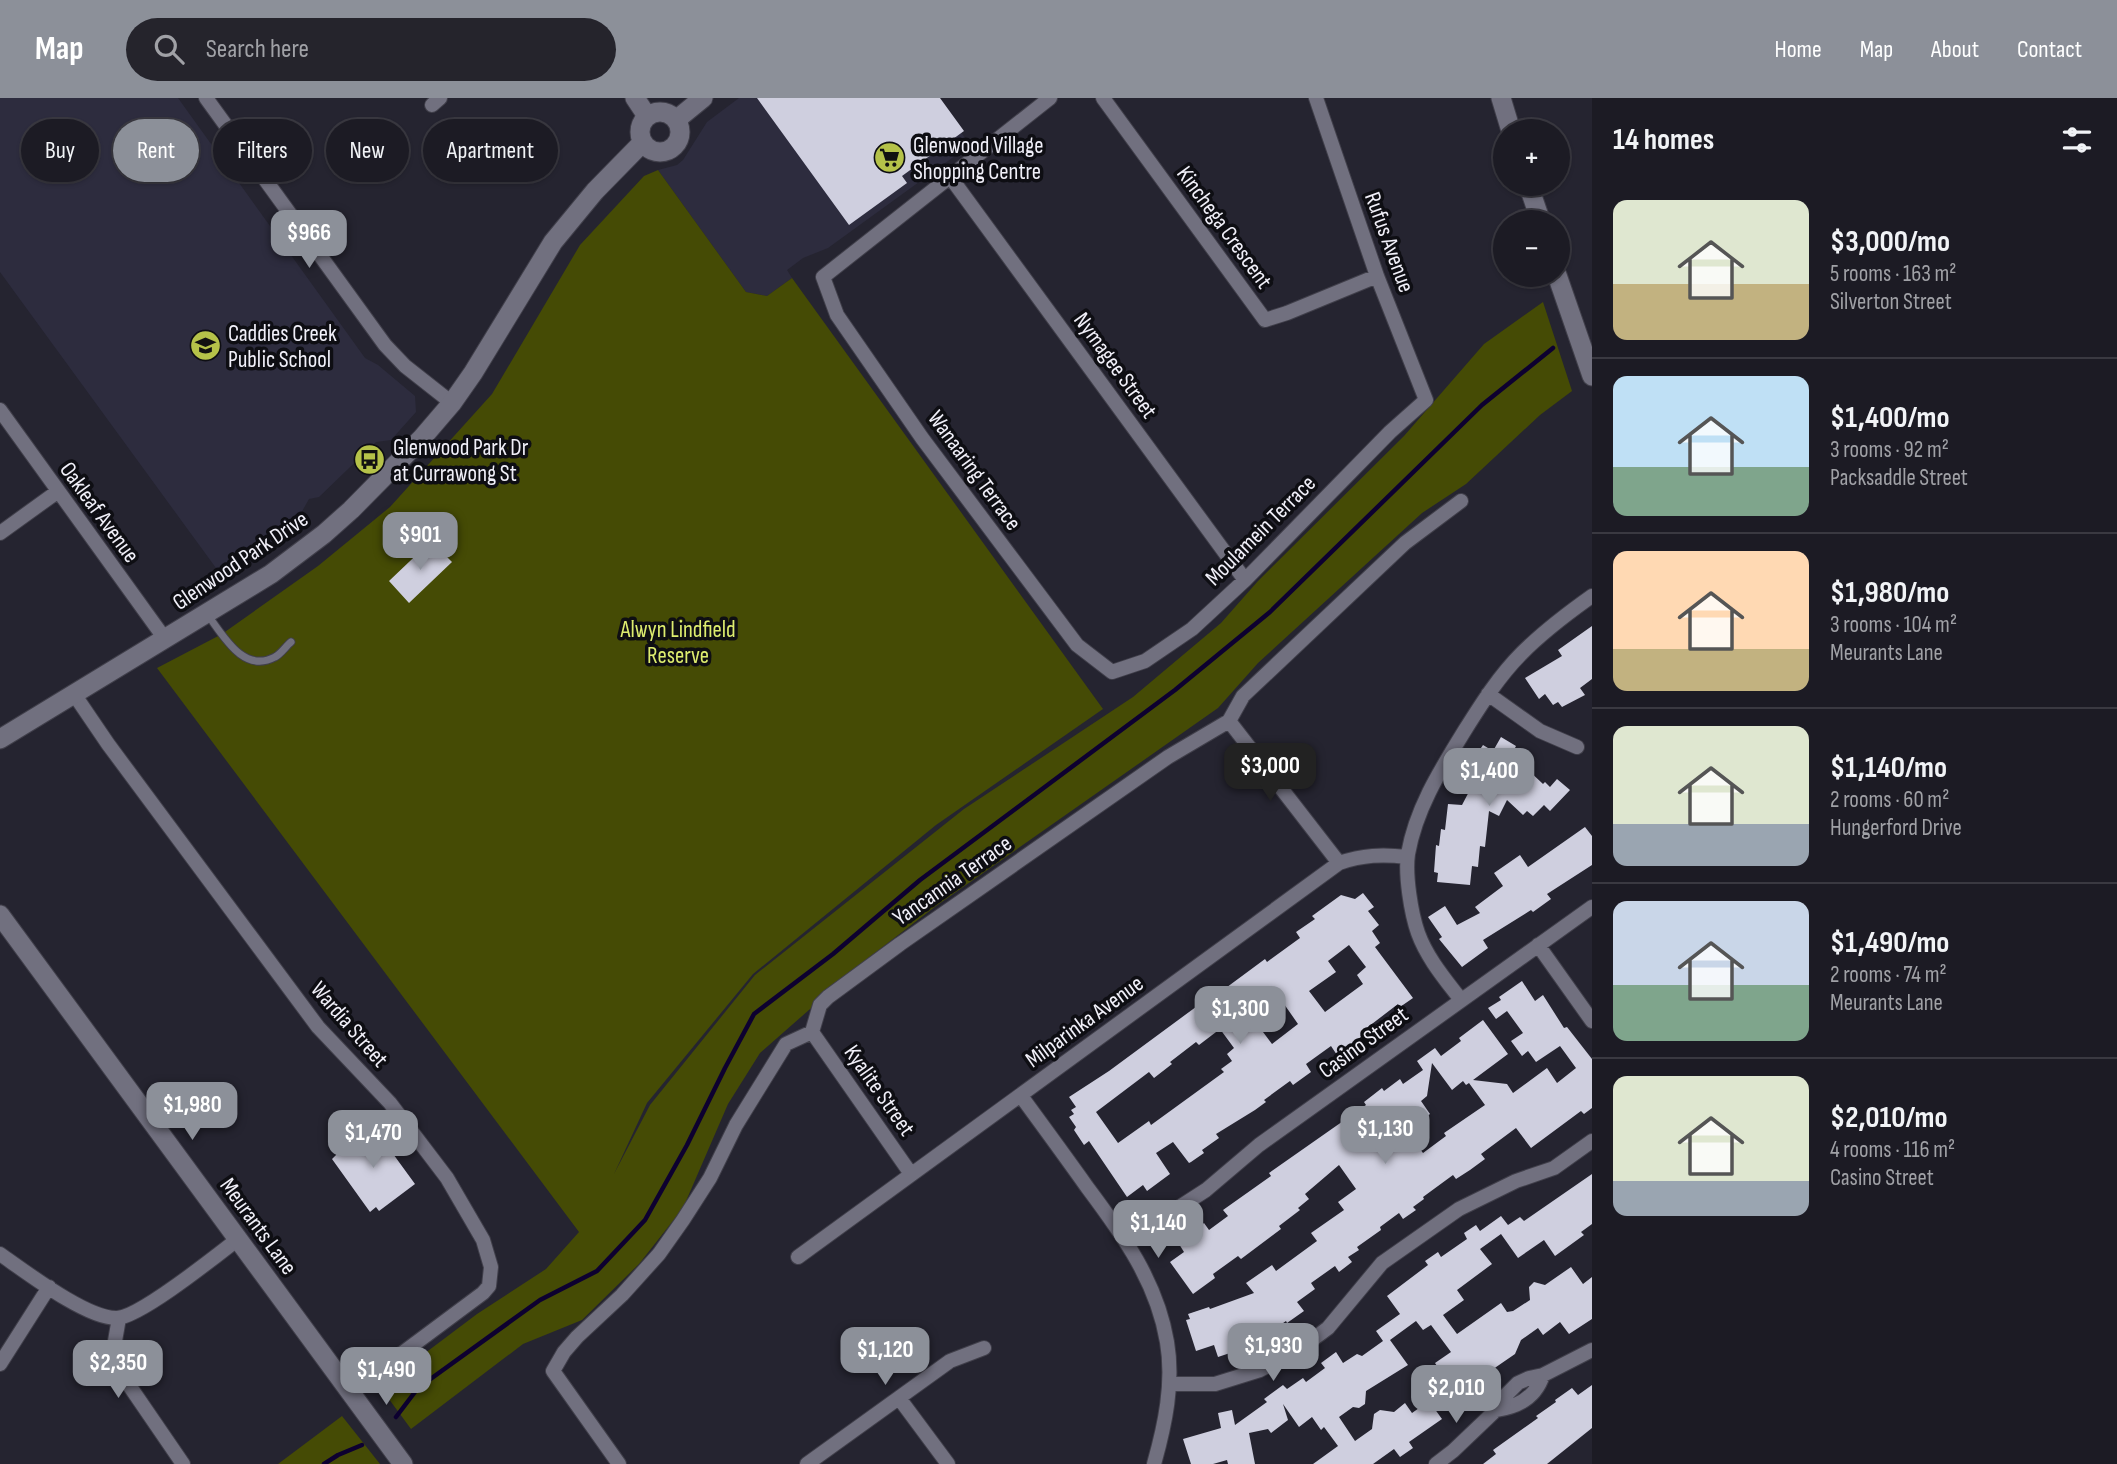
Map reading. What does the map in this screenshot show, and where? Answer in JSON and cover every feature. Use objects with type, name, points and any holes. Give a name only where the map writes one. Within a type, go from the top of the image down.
[{"type":"street","points":[[206,98],[385,345],[405,366],[452,403]]},
{"type":"street","points":[[635,98],[647,116]]},
{"type":"street","points":[[676,120],[703,98]]},
{"type":"street","points":[[951,178],[1050,98]]},
{"type":"street","name":"Kinchega Crescent","points":[[1103,98],[1265,320],[1377,276]]},
{"type":"street","name":"Rufus Avenue","points":[[1316,98],[1377,276],[1426,400]]},
{"type":"street","points":[[1501,98],[1507,119]]},
{"type":"street","points":[[666,112],[676,120],[680,132],[675,145],[658,152],[643,142],[641,125],[647,116],[666,112]]},
{"type":"street","name":"Glenwood Park Drive","points":[[0,739],[271,574],[324,534],[386,477],[452,403],[553,242],[595,191],[643,142]]},
{"type":"street","name":"Wanaaring Terrace","points":[[951,178],[823,277],[837,316],[922,438],[1077,645],[1112,672]]},
{"type":"street","name":"Nymagee Street","points":[[951,178],[1245,580]]},
{"type":"street","points":[[1562,287],[1592,376]]},
{"type":"street","name":"Moulamein Terrace","points":[[1112,672],[1146,661],[1183,635],[1245,580],[1390,432],[1426,400]]},
{"type":"street","name":"Oakleaf Avenue","points":[[0,410],[165,639]]},
{"type":"street","points":[[0,533],[57,492]]},
{"type":"street","name":"Yancannia Terrace","points":[[811,1032],[820,1006],[838,989],[1168,757],[1229,721],[1243,696],[1253,686],[1405,543],[1461,501]]},
{"type":"street","points":[[1461,1000],[1430,959],[1418,932],[1410,899],[1408,857],[1420,810],[1439,771],[1488,694],[1522,653],[1592,596]]},
{"type":"street","name":"Wardia Street","points":[[74,694],[108,744],[318,1027],[390,1103],[418,1138],[447,1178],[483,1240],[491,1267],[489,1286],[483,1293],[350,1392]]},
{"type":"street","points":[[1488,694],[1540,731],[1577,747]]},
{"type":"street","points":[[1229,721],[1339,863]]},
{"type":"street","name":"Milparinka Avenue","points":[[798,1257],[1339,863],[1363,855],[1408,857]]},
{"type":"street","name":"Casino Street","points":[[1127,1241],[1206,1190],[1231,1166],[1259,1145],[1592,907]]},
{"type":"street","name":"Meurants Lane","points":[[0,915],[403,1464]]},
{"type":"street","points":[[1538,945],[1592,1021]]},
{"type":"street","points":[[619,1464],[553,1371],[577,1337],[622,1295],[659,1254],[703,1188],[747,1105],[786,1044],[811,1032]]},
{"type":"street","name":"Kyalite Street","points":[[811,1032],[911,1174]]},
{"type":"street","points":[[1021,1096],[1127,1241],[1146,1274],[1158,1306],[1167,1344],[1169,1384],[1166,1421],[1154,1464]]},
{"type":"street","points":[[1169,1384],[1215,1384],[1260,1370],[1297,1351],[1328,1328],[1382,1263],[1459,1209],[1516,1181],[1555,1168],[1592,1141]]},
{"type":"street","points":[[0,1254],[94,1313],[119,1318],[143,1308],[238,1239]]},
{"type":"street","points":[[0,1364],[49,1287]]},
{"type":"street","points":[[119,1318],[115,1341],[120,1372],[183,1464]]},
{"type":"street","points":[[807,1464],[950,1361],[984,1348]]},
{"type":"street","points":[[1436,1464],[1496,1410],[1502,1399],[1518,1384],[1543,1375],[1592,1350]]},
{"type":"street","points":[[899,1398],[948,1464]]},
{"type":"lane","points":[[207,613],[244,659],[258,662],[276,657],[292,642]]},
{"type":"shaded area","name":"Caddies Creek Public School","points":[[0,98],[178,98],[193,119],[113,119],[113,182],[199,182],[199,127],[213,147],[213,182],[238,182],[365,358],[378,365],[415,396],[416,412],[391,440],[376,442],[319,497],[309,499],[288,536],[224,579],[0,272]]},
{"type":"shaded area","points":[[739,98],[937,98],[970,145],[828,248],[803,258],[787,270],[792,278],[767,296],[746,292],[658,170],[677,165],[683,160],[707,122]]},
{"type":"green space","name":"Alwyn Lindfield Reserve","points":[[658,170],[746,292],[767,296],[792,278],[1103,709],[936,825],[753,974],[647,1103],[614,1174],[650,1105],[755,975],[964,809],[1133,697],[1221,623],[1258,581],[1404,436],[1484,344],[1543,302],[1572,391],[1540,415],[1466,484],[1422,513],[1258,663],[1218,708],[936,906],[867,959],[760,1053],[728,1104],[683,1208],[639,1264],[582,1320],[523,1344],[411,1429],[380,1387],[477,1314],[546,1269],[579,1232],[157,668],[222,634],[318,566],[390,507],[492,394],[580,245],[644,176]]},
{"type":"green space","points":[[342,1416],[380,1464],[278,1464]]},
{"type":"building","name":"Glenwood Village Shopping Centre","points":[[757,98],[940,98],[964,131],[902,176],[907,183],[849,225]]},
{"type":"building","points":[[431,541],[452,562],[409,603],[389,581]]},
{"type":"building","points":[[1592,626],[1592,679],[1580,688],[1585,695],[1562,707],[1558,702],[1553,705],[1545,694],[1539,699],[1525,678],[1562,656],[1558,650]]},
{"type":"building","points":[[1501,737],[1516,746],[1514,750],[1524,756],[1521,761],[1528,765],[1526,768],[1543,784],[1545,782],[1550,787],[1557,779],[1570,790],[1550,811],[1544,805],[1533,816],[1527,811],[1523,815],[1507,800],[1499,816],[1489,811],[1485,847],[1480,846],[1478,867],[1472,866],[1470,885],[1437,882],[1438,873],[1434,872],[1436,845],[1439,846],[1441,829],[1445,830],[1448,804],[1462,805],[1473,784],[1462,778],[1470,764],[1483,745],[1493,751]]},
{"type":"building","points":[[1585,827],[1592,836],[1592,865],[1547,894],[1551,899],[1533,912],[1531,910],[1483,940],[1488,948],[1462,967],[1439,939],[1442,937],[1428,917],[1445,906],[1457,925],[1480,913],[1475,907],[1503,886],[1494,873],[1520,855],[1528,867]]},
{"type":"building","points":[[1363,893],[1374,907],[1368,911],[1379,925],[1372,931],[1380,943],[1375,947],[1413,998],[1400,1007],[1398,1004],[1337,1055],[1331,1046],[1306,1064],[1311,1072],[1293,1085],[1290,1081],[1255,1110],[1216,1134],[1219,1138],[1191,1162],[1189,1163],[1173,1142],[1156,1153],[1170,1174],[1147,1191],[1143,1185],[1127,1197],[1089,1141],[1084,1145],[1074,1130],[1076,1127],[1069,1117],[1074,1114],[1071,1110],[1076,1107],[1069,1097],[1109,1071],[1204,1001],[1202,999],[1213,991],[1219,993],[1265,959],[1267,962],[1300,938],[1296,932],[1315,919],[1312,916],[1341,895],[1355,899]],"holes":[[[1349,945],[1366,967],[1357,975],[1363,984],[1325,1012],[1309,991],[1336,972],[1328,961]],[[1284,1004],[1298,1024],[1272,1044],[1257,1024]],[[1220,1029],[1234,1048],[1227,1054],[1232,1061],[1221,1069],[1224,1072],[1151,1125],[1149,1121],[1118,1143],[1096,1112],[1149,1072],[1154,1078],[1196,1042],[1199,1045]]]},
{"type":"building","points":[[1522,981],[1535,1001],[1543,995],[1564,1028],[1567,1027],[1592,1059],[1592,1108],[1584,1114],[1581,1111],[1531,1148],[1516,1128],[1481,1154],[1485,1159],[1456,1179],[1453,1175],[1423,1197],[1424,1199],[1413,1207],[1416,1210],[1403,1219],[1399,1213],[1380,1227],[1381,1230],[1357,1247],[1359,1250],[1348,1257],[1352,1262],[1339,1272],[1335,1266],[1311,1283],[1315,1289],[1297,1302],[1304,1311],[1287,1323],[1286,1321],[1259,1340],[1232,1348],[1233,1352],[1218,1357],[1214,1345],[1196,1351],[1186,1320],[1190,1319],[1188,1314],[1254,1293],[1246,1283],[1272,1265],[1276,1271],[1317,1241],[1311,1233],[1344,1210],[1338,1202],[1356,1189],[1339,1165],[1305,1194],[1309,1199],[1298,1208],[1300,1210],[1279,1226],[1281,1229],[1241,1259],[1238,1256],[1213,1274],[1215,1278],[1193,1294],[1170,1262],[1184,1252],[1179,1244],[1204,1223],[1209,1230],[1228,1216],[1223,1210],[1271,1176],[1269,1173],[1366,1105],[1364,1102],[1382,1088],[1384,1091],[1400,1079],[1403,1084],[1423,1070],[1417,1061],[1435,1048],[1441,1056],[1483,1020],[1508,1054],[1473,1080],[1507,1084],[1513,1093],[1547,1068],[1557,1083],[1576,1068],[1560,1046],[1536,1062],[1528,1051],[1522,1056],[1511,1041],[1523,1033],[1507,1011],[1496,1019],[1488,1008],[1501,1000],[1499,997]],"holes":[[[1432,1063],[1452,1090],[1463,1081],[1466,1085],[1469,1083],[1485,1105],[1444,1133],[1446,1136],[1423,1153],[1407,1131],[1430,1114],[1421,1101],[1427,1096]]]},
{"type":"building","points":[[372,1125],[415,1184],[379,1211],[376,1207],[370,1212],[332,1159],[336,1152]]},
{"type":"building","points":[[1592,1174],[1592,1224],[1581,1232],[1584,1235],[1555,1256],[1544,1240],[1518,1258],[1501,1234],[1480,1249],[1492,1264],[1457,1290],[1464,1300],[1443,1315],[1457,1334],[1501,1303],[1507,1312],[1513,1311],[1530,1300],[1529,1287],[1534,1282],[1545,1285],[1571,1267],[1583,1284],[1592,1277],[1592,1319],[1569,1334],[1560,1322],[1543,1335],[1538,1328],[1521,1340],[1515,1354],[1470,1385],[1474,1390],[1461,1399],[1458,1393],[1438,1406],[1423,1385],[1441,1372],[1435,1363],[1451,1352],[1431,1325],[1423,1330],[1416,1321],[1390,1340],[1408,1365],[1366,1391],[1365,1404],[1359,1408],[1353,1407],[1339,1417],[1355,1441],[1372,1429],[1374,1414],[1380,1410],[1394,1412],[1405,1403],[1412,1413],[1429,1401],[1442,1419],[1409,1442],[1413,1448],[1400,1457],[1394,1449],[1373,1464],[1313,1464],[1338,1446],[1324,1427],[1321,1430],[1312,1417],[1299,1427],[1283,1404],[1288,1420],[1271,1433],[1268,1429],[1249,1433],[1255,1464],[1228,1464],[1227,1460],[1213,1464],[1191,1464],[1183,1439],[1221,1428],[1218,1413],[1232,1410],[1235,1425],[1267,1402],[1264,1399],[1283,1385],[1287,1389],[1303,1378],[1306,1382],[1325,1368],[1321,1363],[1336,1352],[1343,1363],[1357,1354],[1362,1356],[1383,1341],[1376,1331],[1400,1314],[1387,1296],[1428,1265],[1425,1261],[1438,1252],[1441,1257],[1467,1239],[1464,1233],[1476,1225],[1480,1231],[1501,1216],[1508,1225],[1520,1217],[1524,1221]]},
{"type":"building","points":[[1592,1385],[1592,1428],[1547,1464],[1483,1464],[1496,1454],[1493,1450],[1538,1418],[1536,1416],[1556,1402],[1555,1400],[1572,1388],[1578,1395]]},
{"type":"waterway","points":[[396,1417],[418,1388],[540,1300],[597,1271],[645,1220],[754,1014],[833,954],[920,880],[1175,690],[1270,612],[1482,405],[1553,348]]},
{"type":"waterway","points":[[324,1464],[362,1445]]},
{"type":"place","name":"Glenwood Village Shopping Centre","points":[[890,158]]},
{"type":"place","name":"Caddies Creek Public School","points":[[205,346]]},
{"type":"place","name":"Glenwood Park Dr at Currawong St","points":[[370,460]]}]
